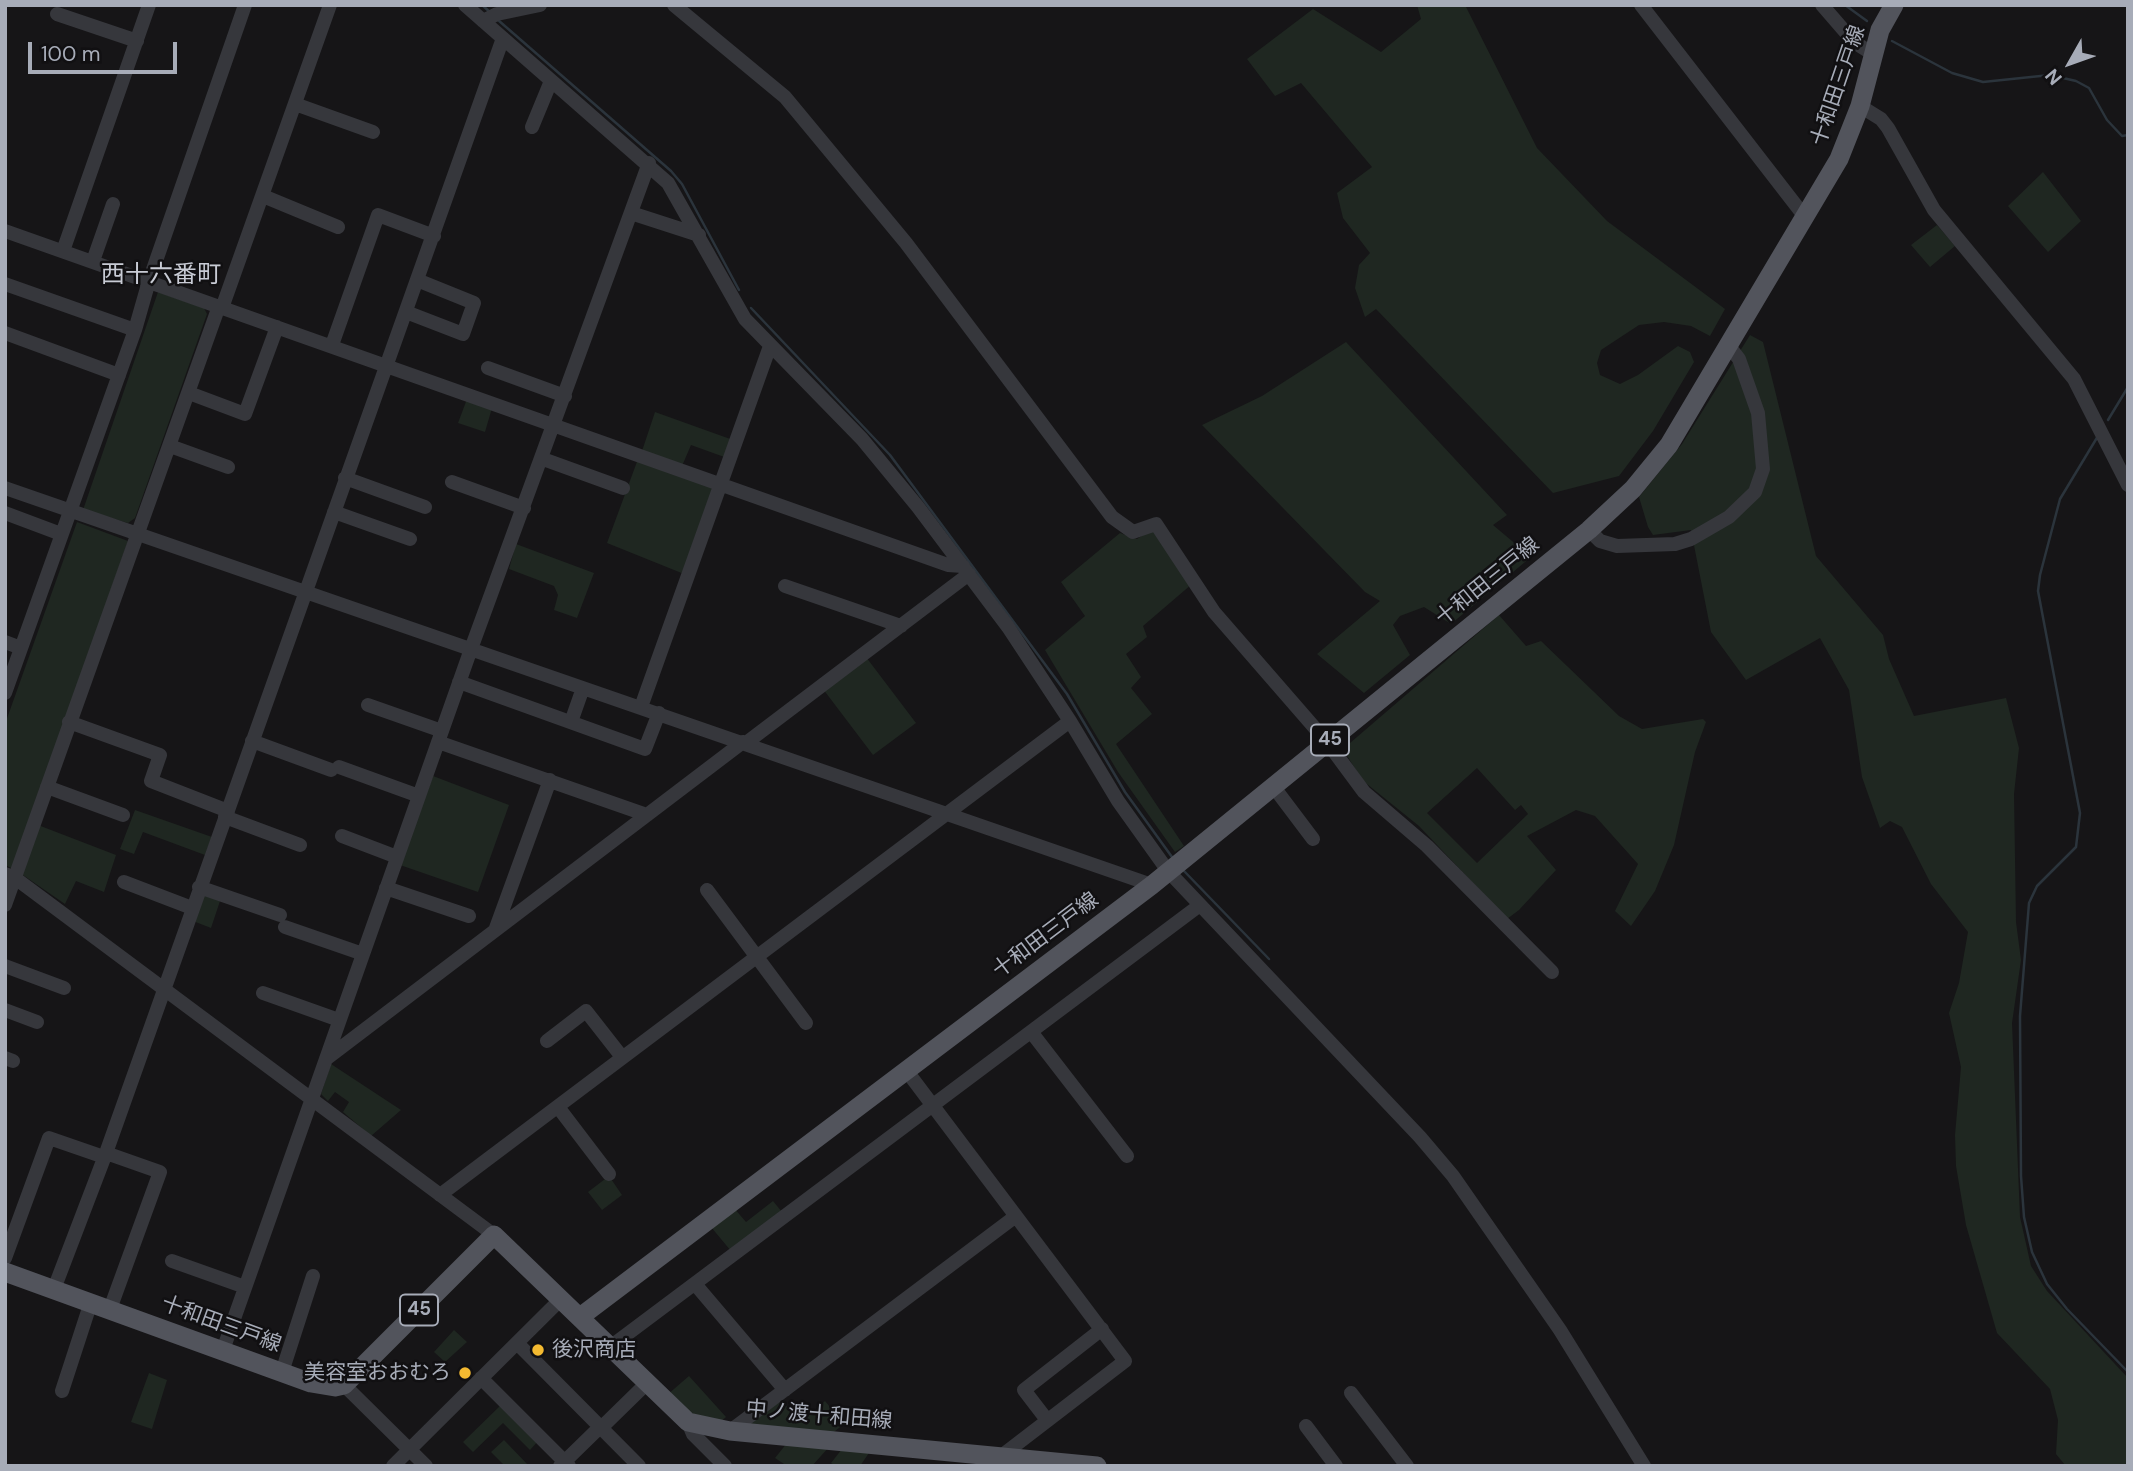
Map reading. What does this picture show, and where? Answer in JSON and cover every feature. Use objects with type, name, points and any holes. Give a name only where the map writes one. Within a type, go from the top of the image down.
[{"type":"main road","name":"十和田三戸線","points":[[580,1317],[1152,885],[1589,530],[1633,489],[1669,445],[1839,159],[1860,106],[1880,30],[1894,5]]},
{"type":"main road","points":[[494,1235],[688,1422]]},
{"type":"main road","name":"45","points":[[344,1385],[494,1235]]},
{"type":"main road","name":"十和田三戸線","points":[[5,1272],[326,1387],[344,1385]]},
{"type":"main road","name":"中ノ渡十和田線","points":[[688,1422],[730,1431],[1097,1466]]},
{"type":"street","points":[[63,251],[149,5]]},
{"type":"street","points":[[5,693],[135,330],[149,281],[245,5]]},
{"type":"street","points":[[5,905],[10,876],[47,787],[136,534],[263,195],[330,5]]},
{"type":"street","points":[[465,5],[490,17],[503,38],[649,163],[674,192],[737,306],[770,346],[890,470],[966,570],[1070,721],[1118,801],[1168,871],[1420,1137],[1453,1176],[1560,1330],[1644,1466]]},
{"type":"street","points":[[490,17],[540,5]]},
{"type":"street","points":[[674,5],[785,97],[906,243],[1112,517],[1133,532],[1156,524],[1214,612],[1327,742],[1364,792],[1427,845],[1552,972]]},
{"type":"street","points":[[1641,5],[1805,217]]},
{"type":"street","points":[[1822,5],[1854,42],[1873,54]]},
{"type":"street","points":[[57,14],[137,41]]},
{"type":"street","points":[[54,1289],[105,1155],[503,38]]},
{"type":"street","points":[[532,127],[551,81]]},
{"type":"street","points":[[295,104],[373,131]]},
{"type":"street","points":[[1860,106],[1881,119],[1934,210],[2074,379],[2128,485]]},
{"type":"street","points":[[223,1350],[459,682],[649,163]]},
{"type":"street","points":[[263,195],[338,227]]},
{"type":"street","points":[[93,261],[113,204]]},
{"type":"street","points":[[631,214],[699,235]]},
{"type":"street","points":[[332,345],[378,215],[434,236]]},
{"type":"street","points":[[5,231],[966,570]]},
{"type":"street","points":[[406,312],[463,334],[474,303],[417,280]]},
{"type":"street","points":[[5,284],[135,330]]},
{"type":"street","points":[[189,393],[245,414],[277,327]]},
{"type":"street","points":[[5,333],[119,375]]},
{"type":"street","points":[[641,706],[770,346]]},
{"type":"street","points":[[1589,530],[1600,541],[1617,546],[1675,544],[1691,539],[1729,517],[1755,492],[1763,469],[1758,413],[1738,359],[1729,346]]},
{"type":"street","points":[[488,368],[565,396]]},
{"type":"street","points":[[170,446],[228,467]]},
{"type":"street","points":[[543,458],[623,488]]},
{"type":"street","points":[[345,478],[425,508]]},
{"type":"street","points":[[452,482],[524,508]]},
{"type":"street","points":[[5,488],[304,593],[948,812],[1152,885]]},
{"type":"street","points":[[334,512],[410,539]]},
{"type":"street","points":[[5,513],[61,534]]},
{"type":"street","points":[[325,1060],[495,929],[901,626],[966,570]]},
{"type":"street","points":[[785,586],[901,626]]},
{"type":"street","points":[[5,642],[21,648]]},
{"type":"street","points":[[459,682],[645,749],[659,713]]},
{"type":"street","points":[[571,722],[583,688]]},
{"type":"street","points":[[368,705],[550,780],[647,815]]},
{"type":"street","points":[[440,1195],[1070,721]]},
{"type":"street","points":[[69,722],[160,755],[151,781],[300,845]]},
{"type":"street","points":[[252,741],[419,796]]},
{"type":"street","points":[[495,929],[550,780]]},
{"type":"street","points":[[1273,786],[1313,839]]},
{"type":"street","points":[[47,787],[123,815]]},
{"type":"street","points":[[342,836],[397,857]]},
{"type":"street","points":[[10,876],[494,1235]]},
{"type":"street","points":[[124,882],[192,908]]},
{"type":"street","points":[[199,887],[363,954]]},
{"type":"street","points":[[386,888],[469,916]]},
{"type":"street","points":[[706,890],[806,1023]]},
{"type":"street","points":[[610,1347],[1200,905]]},
{"type":"street","points":[[5,966],[64,988]]},
{"type":"street","points":[[263,993],[339,1020]]},
{"type":"street","points":[[5,1010],[37,1022]]},
{"type":"street","points":[[547,1041],[586,1011],[622,1057]]},
{"type":"street","points":[[1032,1033],[1127,1156]]},
{"type":"street","points":[[906,1070],[1125,1362],[1000,1457]]},
{"type":"street","points":[[558,1107],[609,1174]]},
{"type":"street","points":[[5,1258],[49,1138],[160,1172],[110,1309]]},
{"type":"street","points":[[730,1431],[1016,1216]]},
{"type":"street","points":[[172,1261],[245,1287]]},
{"type":"street","points":[[282,1372],[313,1276]]},
{"type":"street","points":[[695,1284],[785,1391]]},
{"type":"street","points":[[393,1466],[561,1299]]},
{"type":"street","points":[[62,1391],[91,1302]]},
{"type":"street","points":[[1047,1420],[1024,1390],[1102,1329]]},
{"type":"street","points":[[517,1343],[639,1466]]},
{"type":"street","points":[[481,1378],[564,1464],[646,1384]]},
{"type":"street","points":[[344,1385],[426,1466]]},
{"type":"street","points":[[1351,1393],[1407,1466]]},
{"type":"street","points":[[688,1422],[693,1434],[725,1466]]},
{"type":"street","points":[[1306,1426],[1336,1466]]},
{"type":"shaded area","points":[[1417,5],[1465,5],[1537,148],[1607,221],[1725,309],[1710,336],[1691,326],[1664,322],[1639,325],[1601,350],[1597,363],[1600,375],[1620,384],[1638,375],[1678,346],[1690,352],[1694,362],[1653,431],[1619,476],[1553,493],[1376,309],[1365,317],[1355,288],[1359,265],[1370,253],[1343,218],[1337,193],[1372,167],[1301,83],[1275,96],[1247,59],[1313,9],[1381,52],[1421,19]]},
{"type":"shaded area","points":[[2043,172],[2081,221],[2048,252],[2008,206]]},
{"type":"shaded area","points":[[1937,225],[1955,246],[1930,267],[1911,245]]},
{"type":"shaded area","points":[[158,292],[204,308],[207,314],[135,518],[128,523],[83,510]]},
{"type":"shaded area","points":[[1750,335],[1763,342],[1816,556],[1883,635],[1889,659],[1914,716],[2006,698],[2019,748],[2014,794],[2016,922],[2021,960],[2012,1023],[2020,1217],[2031,1266],[2047,1291],[2128,1378],[2128,1466],[2065,1465],[2056,1454],[2058,1420],[2050,1389],[1997,1333],[1966,1225],[1956,1166],[1955,1135],[1961,1067],[1949,1013],[1959,983],[1968,932],[1931,884],[1902,827],[1890,821],[1880,828],[1862,777],[1849,690],[1820,638],[1746,680],[1711,632],[1691,530],[1653,535],[1648,527],[1639,497],[1682,444]]},
{"type":"shaded area","points":[[1346,342],[1507,515],[1493,525],[1531,557],[1451,624],[1424,607],[1400,616],[1393,625],[1410,655],[1364,693],[1317,654],[1380,601],[1365,592],[1202,425],[1262,396]]},
{"type":"shaded area","points":[[467,399],[492,408],[485,432],[458,423]]},
{"type":"shaded area","points":[[655,412],[733,440],[727,458],[691,445],[682,466],[642,451]]},
{"type":"shaded area","points":[[638,459],[715,486],[684,574],[607,543]]},
{"type":"shaded area","points":[[77,522],[128,541],[13,869],[5,865],[5,724]]},
{"type":"shaded area","points":[[1153,528],[1192,584],[1143,626],[1147,637],[1126,654],[1141,677],[1131,688],[1152,714],[1116,744],[1184,846],[1175,852],[1118,772],[1045,650],[1085,616],[1061,582],[1120,533],[1137,539]]},
{"type":"shaded area","points":[[516,544],[594,573],[577,618],[554,610],[558,595],[554,586],[509,569]]},
{"type":"shaded area","points":[[1499,615],[1526,646],[1541,641],[1619,716],[1642,729],[1703,719],[1706,722],[1695,752],[1674,845],[1655,891],[1631,926],[1615,911],[1638,864],[1595,816],[1576,810],[1527,836],[1556,870],[1519,910],[1507,919],[1419,826],[1362,780],[1343,749]],"holes":[[[1477,768],[1515,810],[1521,805],[1528,814],[1477,863],[1427,813]]]},
{"type":"shaded area","points":[[866,657],[916,723],[873,755],[823,689]]},
{"type":"shaded area","points":[[433,776],[509,805],[478,892],[400,865]]},
{"type":"shaded area","points":[[135,810],[212,837],[205,855],[143,832],[134,854],[120,849]]},
{"type":"shaded area","points":[[38,825],[116,855],[104,892],[76,881],[65,904],[20,873]]},
{"type":"shaded area","points":[[206,895],[220,901],[211,928],[193,921],[202,897]]},
{"type":"shaded area","points":[[331,1064],[401,1110],[371,1136],[343,1112],[349,1102],[335,1092],[328,1101],[321,1094]]},
{"type":"shaded area","points":[[609,1176],[622,1195],[602,1210],[588,1192]]},
{"type":"shaded area","points":[[773,1201],[782,1212],[731,1251],[711,1227],[734,1208],[746,1222]]},
{"type":"shaded area","points":[[454,1330],[467,1342],[445,1362],[434,1352]]},
{"type":"shaded area","points":[[149,1373],[167,1380],[152,1429],[131,1422]]},
{"type":"shaded area","points":[[689,1376],[726,1417],[718,1424],[700,1419],[667,1395]]},
{"type":"shaded area","points":[[780,1399],[796,1416],[805,1408],[811,1414],[825,1401],[844,1424],[830,1435],[746,1426]]},
{"type":"shaded area","points":[[502,1404],[539,1440],[530,1450],[503,1423],[473,1452],[463,1442]]},
{"type":"shaded area","points":[[504,1440],[529,1466],[505,1466],[491,1452]]},
{"type":"shaded area","points":[[787,1443],[829,1447],[812,1466],[787,1466],[775,1458]]},
{"type":"shaded area","points":[[842,1449],[869,1453],[860,1466],[835,1466],[831,1463]]},
{"type":"waterway","points":[[482,5],[491,13]]},
{"type":"waterway","points":[[1845,5],[1867,21]]},
{"type":"waterway","points":[[498,20],[671,171],[682,184],[739,290]]},
{"type":"waterway","points":[[1892,41],[1952,73],[1983,82],[2050,75],[2076,81],[2089,88],[2107,120],[2122,136],[2128,135]]},
{"type":"waterway","points":[[751,308],[890,455],[1067,694],[1125,792],[1172,857]]},
{"type":"waterway","points":[[2108,420],[2128,387]]},
{"type":"waterway","points":[[2098,436],[2060,499],[2038,591],[2080,813],[2076,847],[2037,886],[2029,903],[2020,1016],[2021,1176],[2024,1217],[2032,1252],[2047,1284],[2067,1309],[2128,1372]]},
{"type":"waterway","points":[[1184,871],[1269,959]]},
{"type":"place","name":"後沢商店","points":[[538,1350]]},
{"type":"place","name":"美容室おおむろ","points":[[465,1373]]},
{"type":"district","name":"西十六番町","points":[[161,276]]}]
